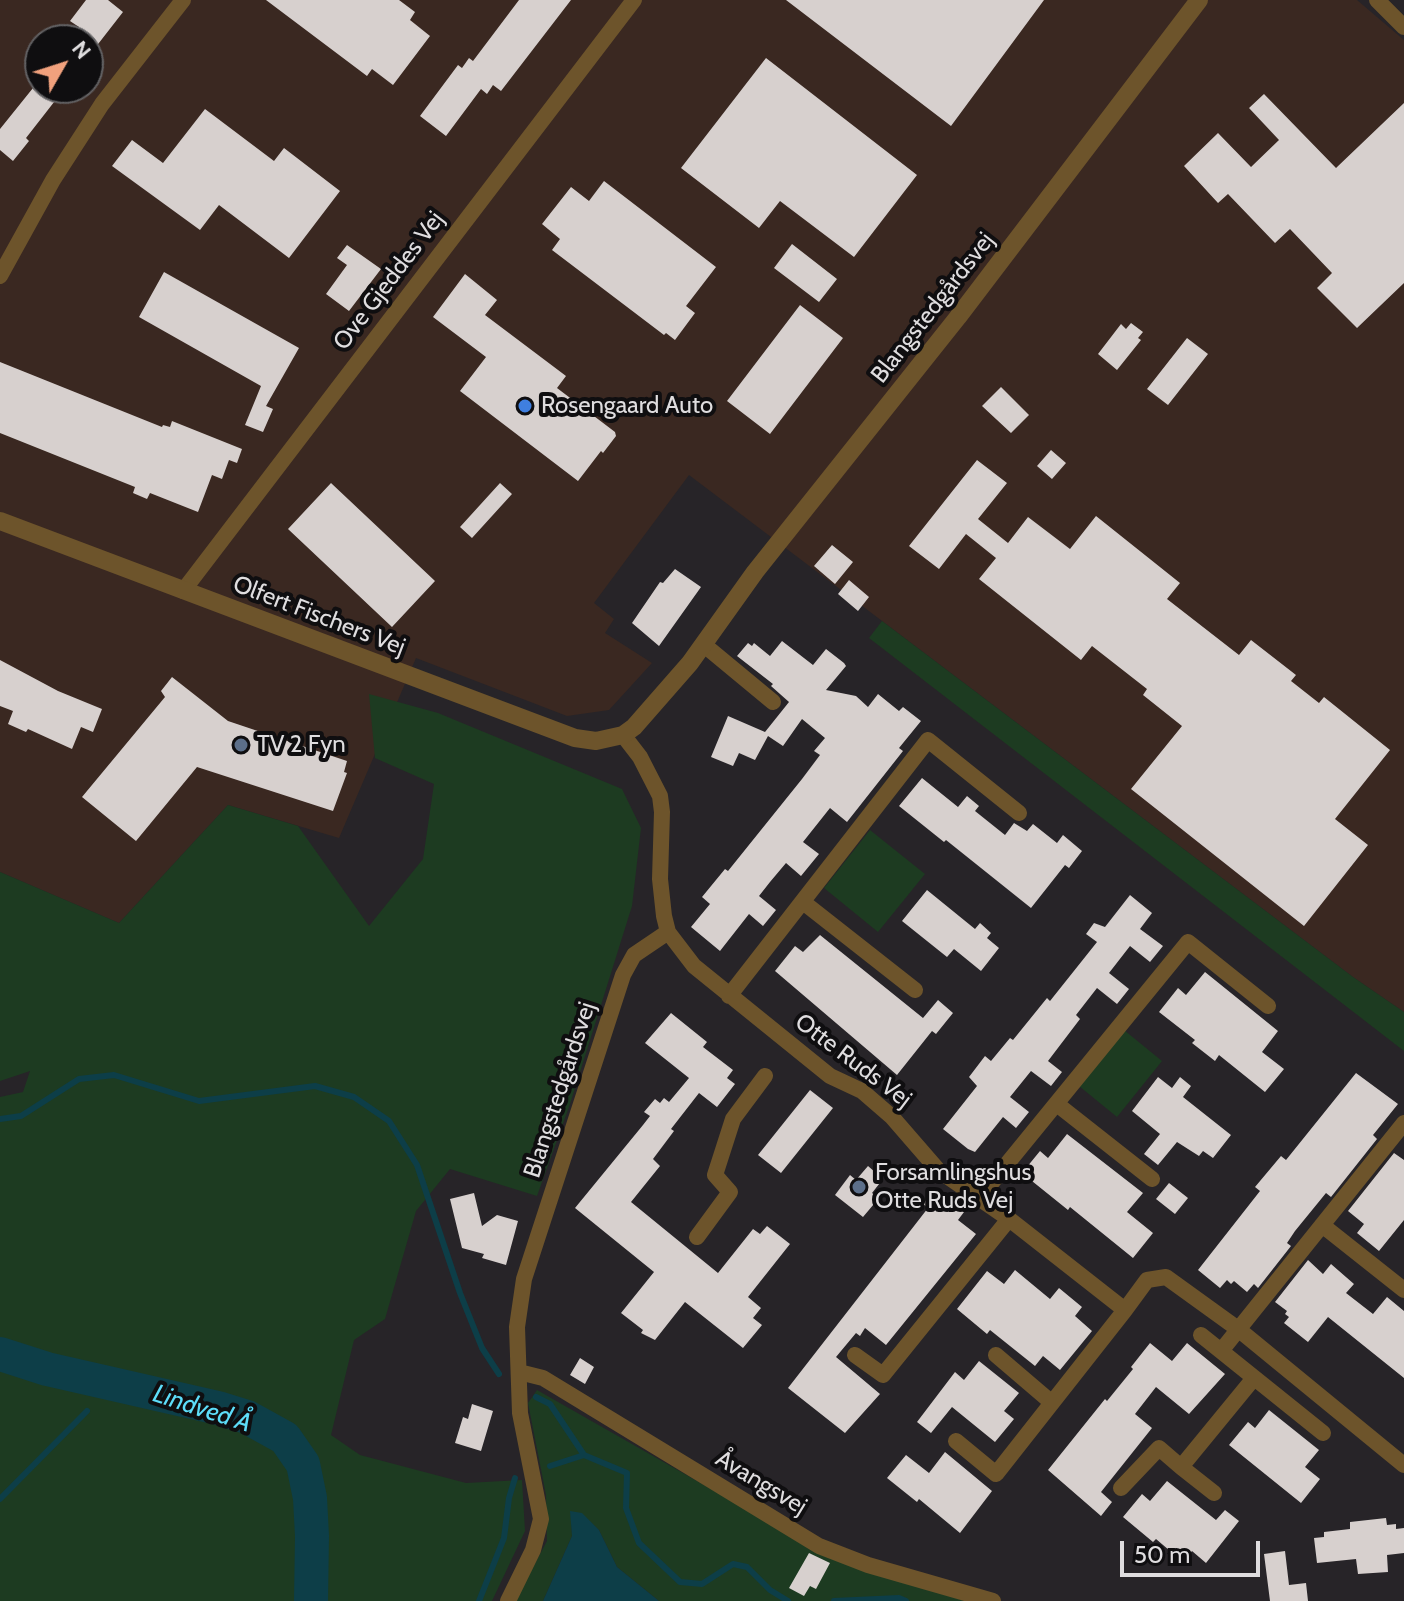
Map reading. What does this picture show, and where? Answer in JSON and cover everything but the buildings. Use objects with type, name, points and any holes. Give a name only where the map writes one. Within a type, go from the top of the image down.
[{"type":"street","points":[[0,276],[53,180],[102,104],[183,0]]},
{"type":"street","name":"Ove Gjeddes Vej","points":[[183,591],[634,0]]},
{"type":"street","name":"Blangstedgårdsvej","points":[[623,735],[661,698],[755,572],[958,317],[1199,0]]},
{"type":"street","points":[[1377,0],[1404,27]]},
{"type":"street","name":"Olfert Fischers Vej","points":[[0,521],[575,738],[596,741],[623,735]]},
{"type":"street","points":[[703,644],[773,702]]},
{"type":"street","points":[[623,735],[640,757],[660,796],[660,879],[668,932]]},
{"type":"street","points":[[729,996],[928,740],[1019,813]]},
{"type":"street","points":[[803,902],[915,990]]},
{"type":"street","name":"Blangstedgårdsvej","points":[[508,1601],[538,1536],[541,1519],[520,1413],[518,1310],[524,1279],[623,975],[634,955],[668,932]]},
{"type":"street","name":"Otte Ruds Vej","points":[[668,932],[694,966],[729,996],[830,1076],[862,1091],[892,1117],[938,1170],[980,1197],[1125,1310]]},
{"type":"street","points":[[980,1197],[1188,942],[1268,1006]]},
{"type":"street","points":[[697,1237],[730,1192],[715,1175],[733,1119],[765,1076]]},
{"type":"street","points":[[1058,1105],[1152,1179]]},
{"type":"street","points":[[1221,1351],[1404,1123]]},
{"type":"street","points":[[855,1355],[883,1375],[1009,1219]]},
{"type":"street","points":[[1322,1225],[1404,1290]]},
{"type":"street","points":[[956,1441],[996,1474],[1147,1280],[1166,1277],[1238,1329],[1404,1465]]},
{"type":"street","points":[[1201,1335],[1323,1433]]},
{"type":"street","points":[[996,1355],[1051,1402]]},
{"type":"street","name":"Åvangsvej","points":[[519,1372],[543,1378],[819,1546],[868,1565],[993,1601]]},
{"type":"street","points":[[1181,1467],[1254,1378]]},
{"type":"street","points":[[1121,1488],[1159,1448],[1214,1493]]},
{"type":"shaded area","points":[[0,0],[1357,0],[1404,40],[1404,1012],[1353,977],[689,475],[594,603],[614,619],[605,633],[652,663],[609,710],[567,716],[416,658],[339,838],[228,805],[119,923],[0,872]]},
{"type":"green space","points":[[882,621],[1353,977],[1404,1012],[1404,1051],[869,638]]},
{"type":"green space","points":[[369,694],[438,713],[622,789],[641,828],[632,906],[570,1104],[537,1196],[450,1169],[416,1211],[385,1319],[354,1340],[331,1435],[360,1455],[466,1483],[522,1480],[525,1531],[492,1601],[0,1601],[0,1097],[23,1092],[30,1071],[0,1081],[0,872],[119,923],[228,805],[298,826],[369,926],[423,859],[434,784],[375,758]]},
{"type":"green space","points":[[870,830],[925,874],[878,932],[824,888]]},
{"type":"green space","points":[[1124,1030],[1162,1061],[1117,1117],[1079,1086]]},
{"type":"green space","points":[[537,1390],[820,1551],[965,1601],[659,1601],[617,1567],[599,1530],[582,1514],[571,1512],[572,1536],[543,1601],[515,1601],[547,1541],[546,1495],[528,1403]]},
{"type":"water","points":[[570,1511],[582,1513],[599,1530],[617,1567],[659,1601],[543,1601],[572,1536]]},
{"type":"waterway","points":[[0,1119],[21,1116],[79,1079],[114,1075],[199,1101],[315,1086],[354,1097],[389,1121],[417,1165],[460,1293],[482,1348],[499,1374]]},
{"type":"waterway","name":"Lindved Å","points":[[0,1354],[47,1369],[218,1408],[247,1417],[285,1438],[303,1464],[310,1498],[311,1601]]},
{"type":"waterway","points":[[536,1397],[550,1404],[584,1455]]},
{"type":"waterway","points":[[0,1499],[87,1411]]},
{"type":"waterway","name":"Lindved Å","points":[[550,1466],[584,1455],[627,1473],[626,1508],[639,1543],[680,1582],[702,1584],[733,1564],[747,1567],[770,1590],[788,1601]]},
{"type":"waterway","name":"Lindved Å","points":[[479,1601],[504,1538],[515,1478]]},
{"type":"waterway","name":"Lindved Å","points":[[834,1601],[899,1598],[906,1601]]},
{"type":"place","name":"Rosengaard Auto","points":[[525,406]]},
{"type":"place","name":"TV 2 Fyn","points":[[241,745]]},
{"type":"place","name":"Forsamlingshus Otte Ruds Vej","points":[[859,1187]]}]
